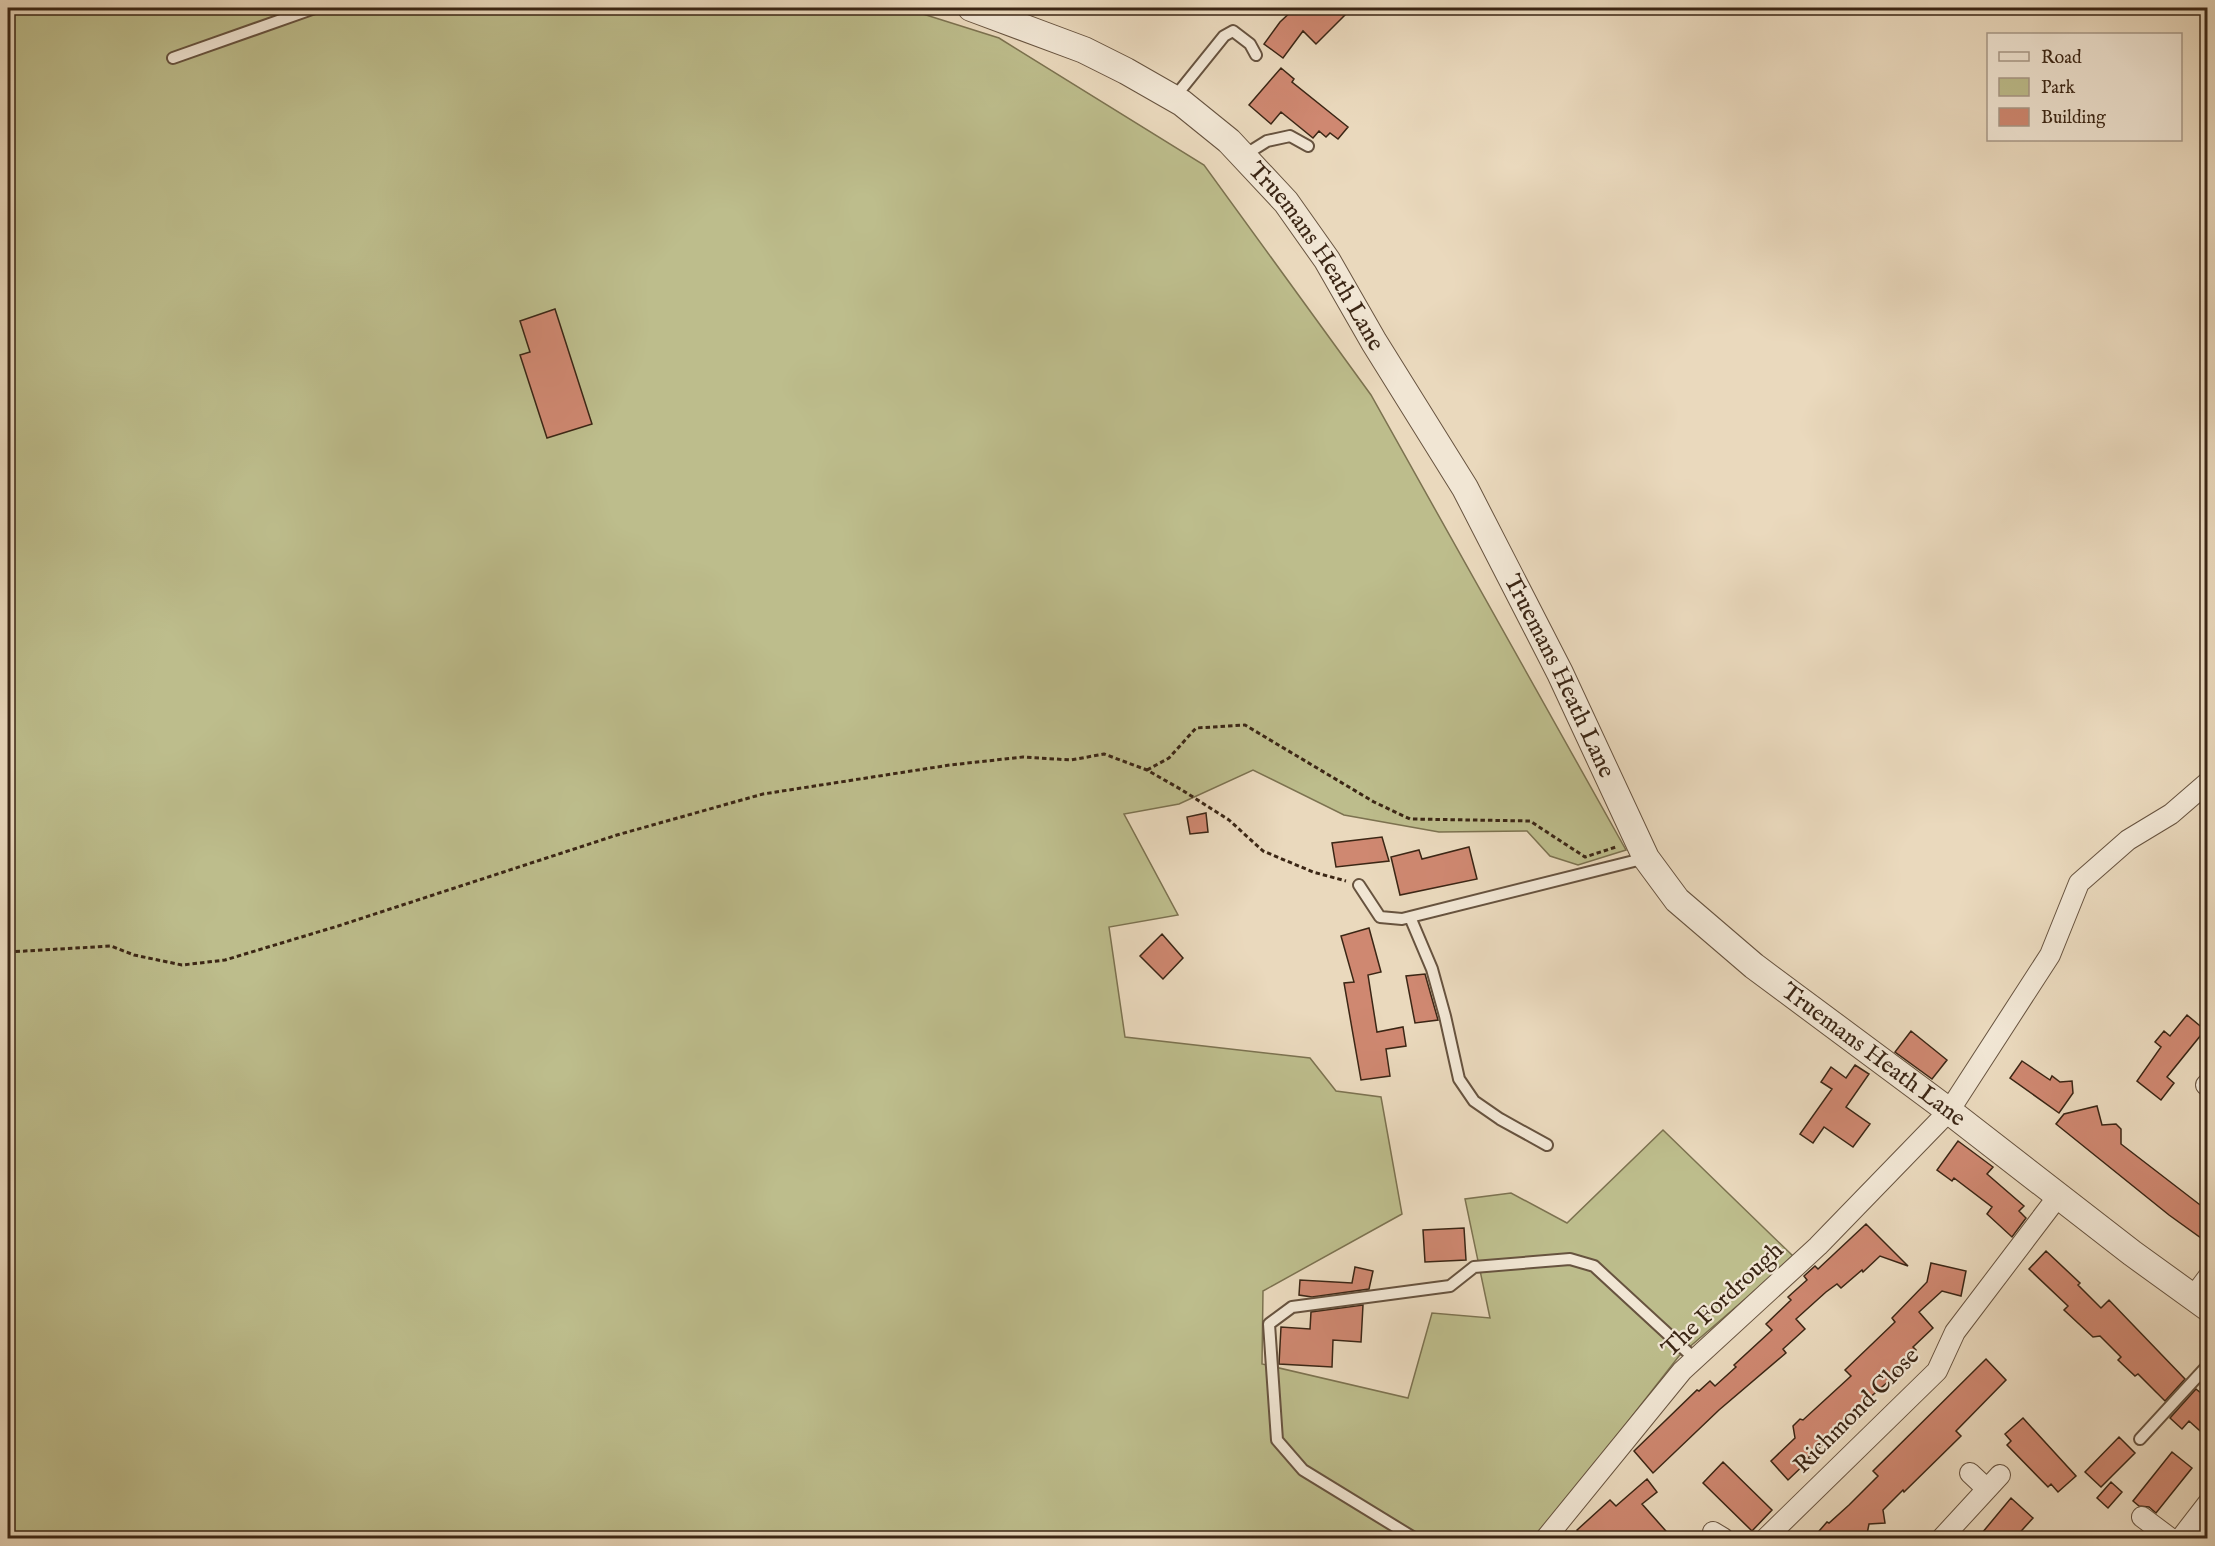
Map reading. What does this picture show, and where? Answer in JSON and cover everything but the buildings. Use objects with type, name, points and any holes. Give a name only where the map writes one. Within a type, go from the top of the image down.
[{"type":"street","name":"Truemans Heath Lane","points":[[971,8],[1084,50],[1126,70],[1173,98],[1229,141],[1286,202],[1327,260],[1374,342],[1465,488],[1560,673],[1646,858],[1677,900],[1754,966],[1949,1111],[2132,1253],[2203,1294]]},
{"type":"street","name":"The Fordrough","points":[[1546,1539],[1682,1371],[1818,1246],[1949,1111],[2050,954],[2079,883],[2128,840],[2171,814],[2208,782]]},
{"type":"street","name":"Richmond Close","points":[[1766,1539],[1937,1371],[1955,1332],[2059,1196]]},
{"type":"street","points":[[1942,1539],[1993,1482],[1970,1473]]},
{"type":"street","points":[[2181,1539],[2208,1503]]},
{"type":"street","points":[[2142,1517],[2170,1539]]},
{"type":"lane","points":[[173,58],[315,8]]},
{"type":"lane","points":[[1173,98],[1224,36],[1233,31],[1250,44],[1256,55]]},
{"type":"lane","points":[[1243,156],[1267,141],[1290,136],[1308,146]]},
{"type":"lane","points":[[1359,885],[1380,917],[1402,918],[1646,858]]},
{"type":"lane","points":[[1410,917],[1432,969],[1459,1079],[1474,1101],[1500,1119],[1546,1145]]},
{"type":"lane","points":[[1414,1539],[1303,1470],[1277,1440],[1269,1324],[1292,1307],[1450,1286],[1474,1268],[1570,1258],[1594,1266],[1695,1359]]},
{"type":"lane","points":[[2140,1439],[2208,1365]]},
{"type":"path","points":[[1147,770],[1169,758],[1196,728],[1245,725],[1374,802],[1410,819],[1530,821],[1585,857],[1621,845]]},
{"type":"path","points":[[8,952],[111,946],[134,955],[182,965],[225,960],[338,927],[617,835],[763,794],[950,765],[1023,757],[1071,760],[1104,753],[1147,770],[1229,820],[1263,851],[1313,872],[1359,885]]},
{"type":"green space","points":[[8,8],[904,8],[999,38],[1204,165],[1371,395],[1626,850],[1578,865],[1550,856],[1527,831],[1439,832],[1344,815],[1253,770],[1179,804],[1124,814],[1178,915],[1109,927],[1125,1037],[1310,1058],[1336,1091],[1381,1097],[1402,1214],[1263,1291],[1262,1364],[1408,1398],[1432,1313],[1490,1318],[1465,1199],[1511,1193],[1567,1223],[1663,1130],[1794,1257],[1679,1356],[1537,1538],[8,1538]]}]
